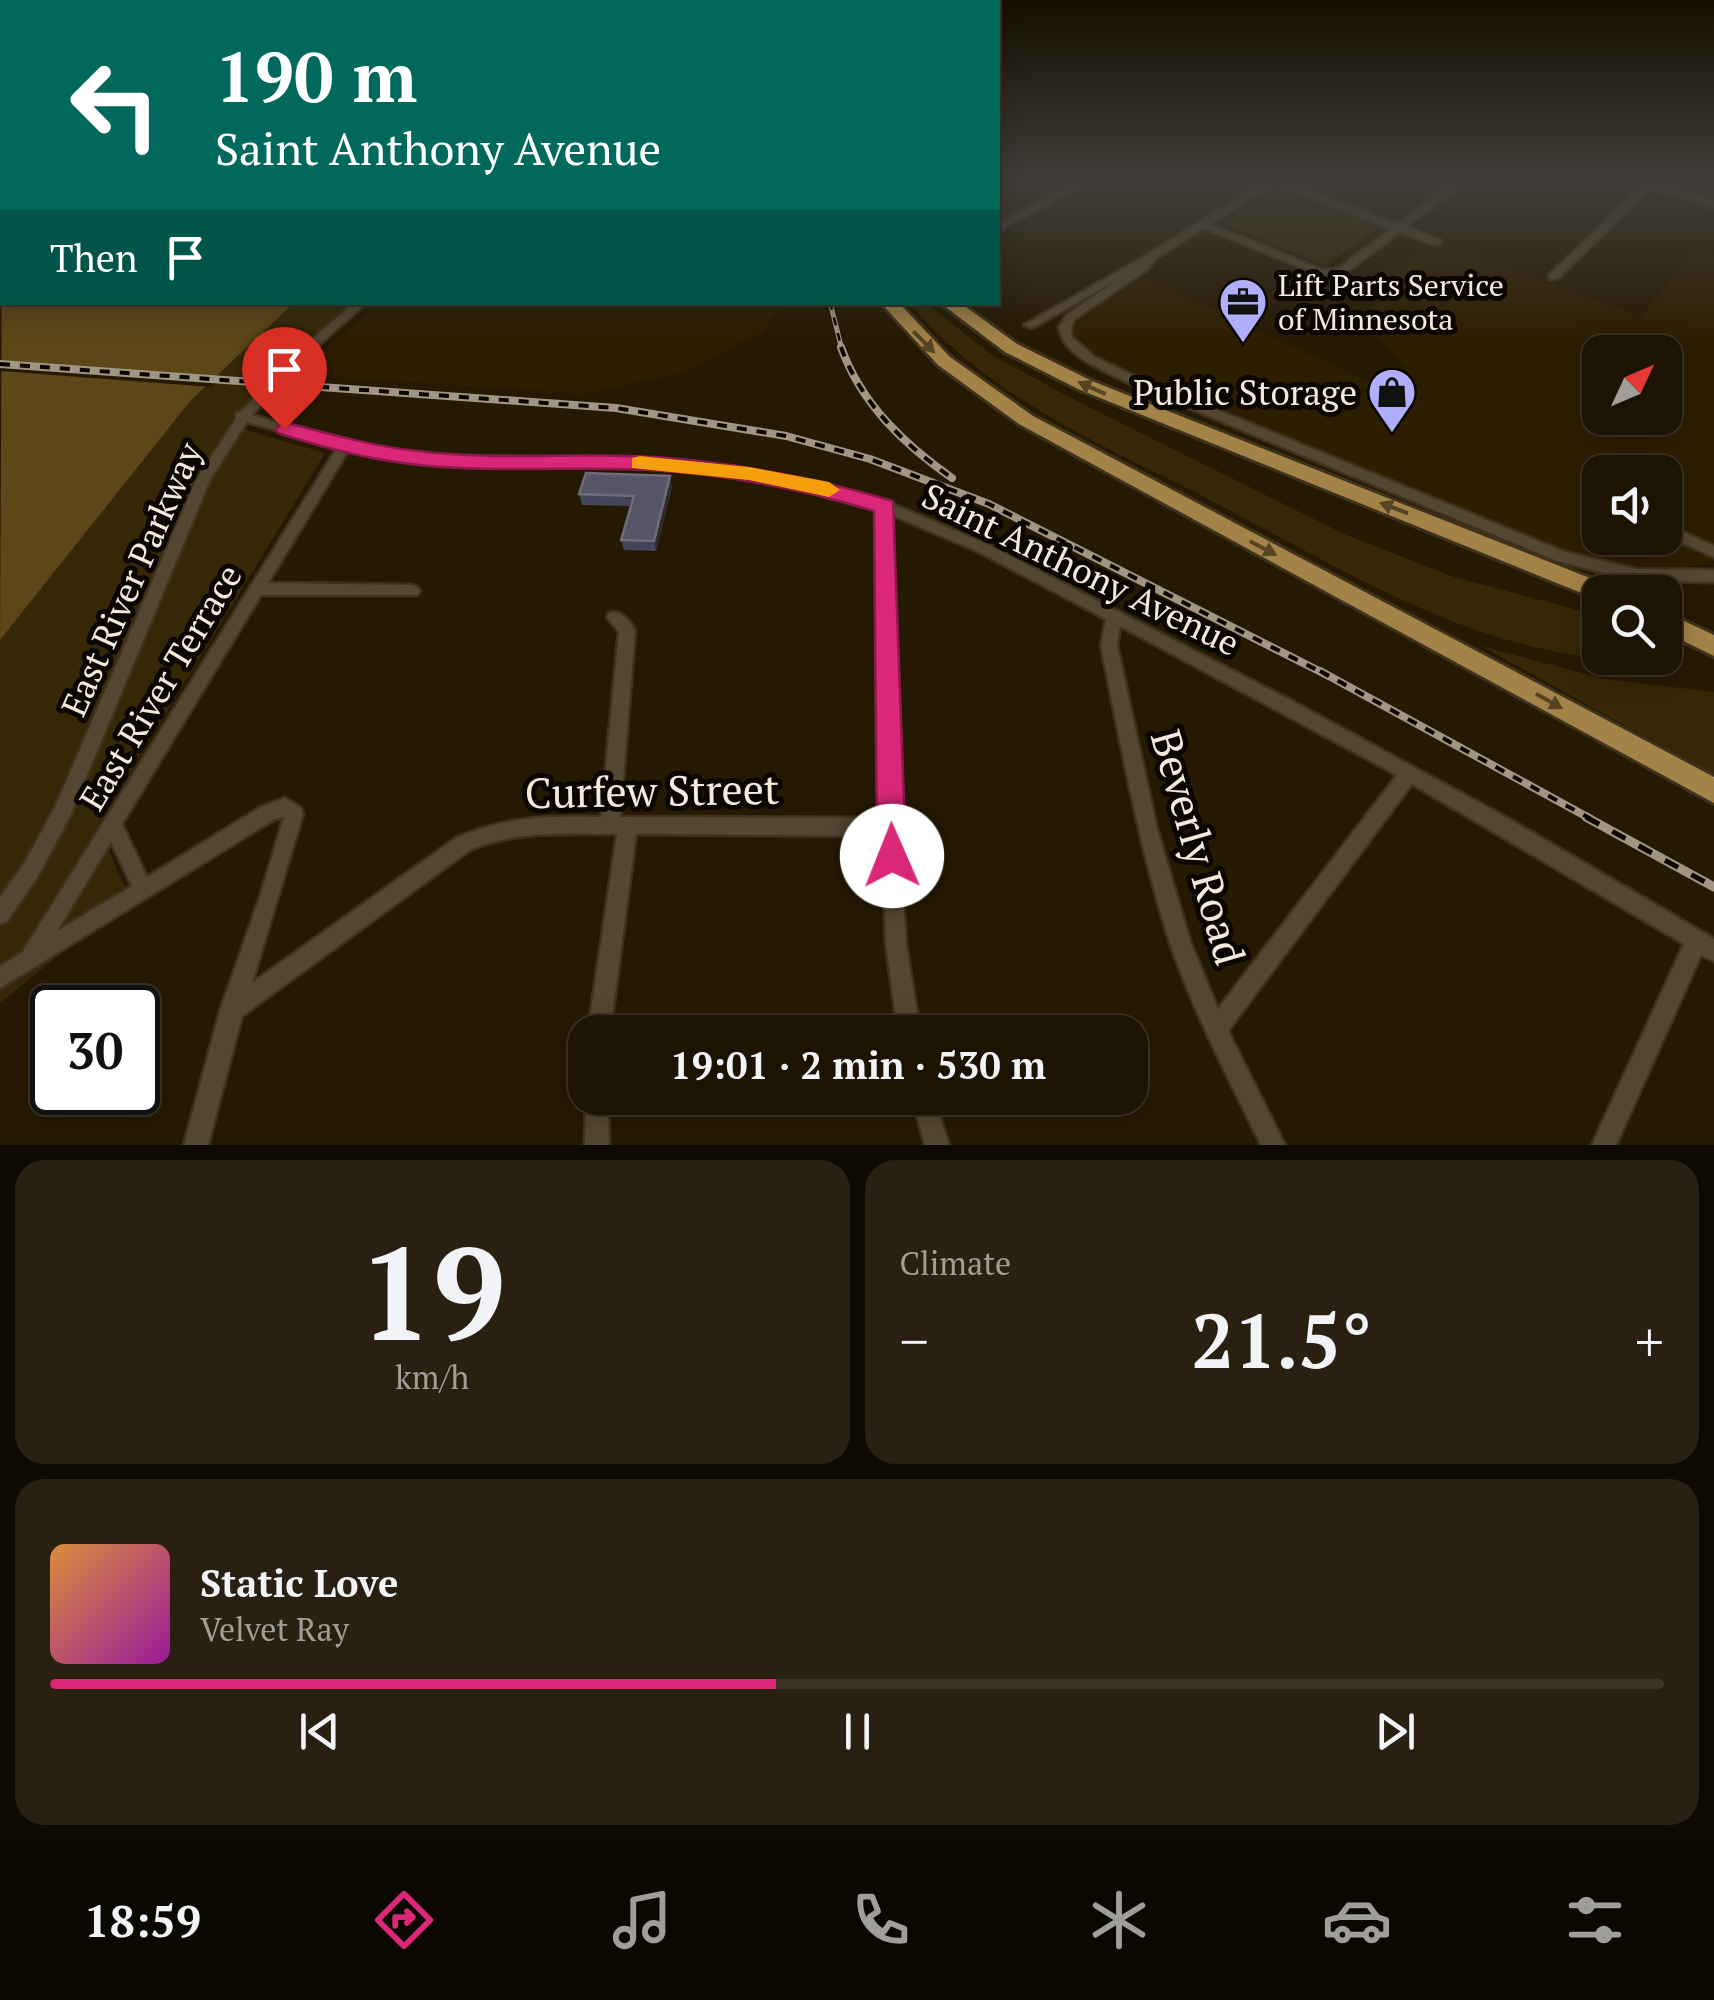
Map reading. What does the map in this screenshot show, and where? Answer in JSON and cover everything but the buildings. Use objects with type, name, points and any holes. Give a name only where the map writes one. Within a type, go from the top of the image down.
[{"type":"highway","points":[[891,305],[944,361],[1026,420],[1714,790]]},
{"type":"highway","points":[[951,305],[1010,348],[1085,386],[1582,584]]},
{"type":"highway","points":[[1682,630],[1714,646]]},
{"type":"street","points":[[1030,324],[1184,235]]},
{"type":"street","points":[[1230,235],[1332,274],[1388,235]]},
{"type":"street","points":[[1420,235],[1436,242]]},
{"type":"street","points":[[1553,277],[1595,235]]},
{"type":"street","points":[[1151,257],[1144,267],[1071,317],[1064,327],[1066,338],[1091,360],[1562,557],[1637,575],[1714,576]]},
{"type":"street","name":"East River Parkway","points":[[0,914],[31,870],[63,810],[202,480],[242,416],[280,370],[358,305]]},
{"type":"street","name":"Saint Anthony Avenue","points":[[242,416],[344,447],[422,459],[650,463],[712,468],[820,487],[885,506],[970,542],[1114,616],[1408,775],[1705,946]]},
{"type":"street","name":"East River Terrace","points":[[29,960],[344,447]]},
{"type":"street","points":[[885,506],[891,827],[896,944],[906,1015]]},
{"type":"street","points":[[1682,537],[1714,552]]},
{"type":"street","points":[[254,589],[412,591]]},
{"type":"street","name":"Beverly Road","points":[[1114,616],[1109,645],[1148,830],[1181,944],[1216,1029],[1273,1145]]},
{"type":"street","points":[[601,1015],[619,826],[627,631],[615,618]]},
{"type":"street","points":[[1216,1029],[1408,775]]},
{"type":"street","points":[[0,978],[268,813],[286,806],[294,814],[286,849],[230,1011],[196,1145]]},
{"type":"street","points":[[113,825],[143,889]]},
{"type":"street","name":"Curfew Street","points":[[230,1011],[463,844],[515,827],[891,827]]},
{"type":"street","points":[[1604,1145],[1705,946]]},
{"type":"street","points":[[597,1115],[597,1145]]},
{"type":"street","points":[[928,1115],[937,1145]]},
{"type":"shaded area","points":[[1251,235],[1367,235],[1326,266]]},
{"type":"shaded area","points":[[1432,246],[1443,252],[1468,252],[1641,317],[1693,250],[1714,257],[1714,561],[1680,569],[1654,569],[1575,555],[1120,368],[1085,347],[1069,331],[1078,316],[1141,276],[1381,387],[1420,386],[1384,343],[1373,317],[1376,274]]},
{"type":"shaded area","points":[[2,305],[292,305],[191,400],[0,640]]},
{"type":"shaded area","points":[[284,305],[368,305],[300,359],[242,429],[325,453],[98,825],[125,888],[119,907],[0,1003],[0,637],[180,403]]},
{"type":"shaded area","points":[[378,305],[782,305],[760,334],[681,373],[582,394],[295,374]]},
{"type":"shaded area","points":[[912,305],[928,305],[995,357],[1079,402],[1346,535],[1454,577],[1582,611],[1582,655],[1506,639],[1405,601],[1090,439],[1011,393],[974,366]]},
{"type":"shaded area","points":[[1481,646],[1582,675],[1714,692],[1714,775]]},
{"type":"pier","points":[[0,362],[222,378],[212,387],[0,371]]},
{"type":"railway","points":[[831,305],[842,348]]},
{"type":"railway","points":[[842,348],[860,387],[886,422],[952,478]]},
{"type":"railway","points":[[0,364],[616,408],[786,436],[870,459],[989,504],[1329,676]]},
{"type":"railway","points":[[1320,671],[1591,819]]},
{"type":"railway","points":[[1586,817],[1714,887]]},
{"type":"slow traffic","points":[[640,463],[712,468],[829,490]]},
{"type":"place","name":"Lift Parts Service of Minnesota","points":[[1243,344]]},
{"type":"place","name":"Public Storage","points":[[1392,434]]},
{"type":"route","points":[[284,429],[344,447],[422,459],[650,463],[712,468],[820,487],[885,506],[892,856]]}]
